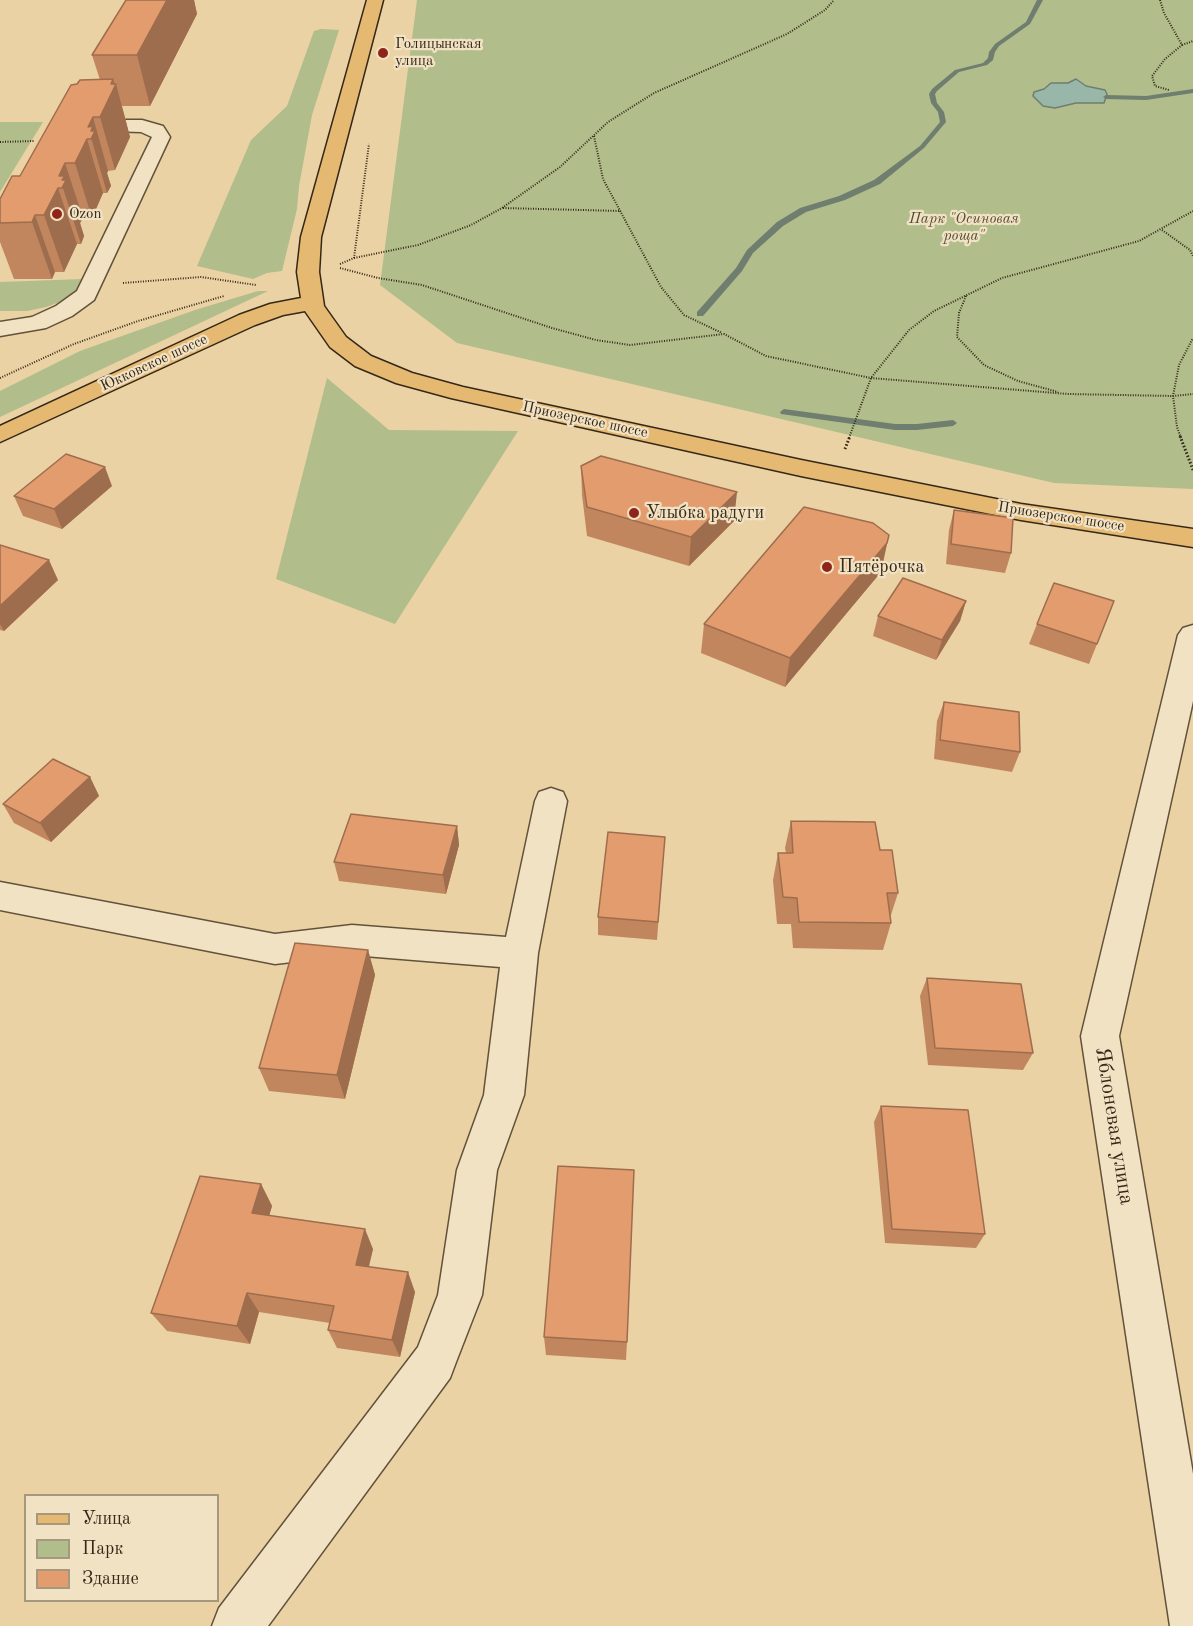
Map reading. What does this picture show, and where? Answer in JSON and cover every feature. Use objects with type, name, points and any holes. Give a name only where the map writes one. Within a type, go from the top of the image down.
[{"type":"main road","name":"Приозерское шоссе","points":[[375,0],[311,237],[308,272],[312,303],[338,342],[363,361],[404,378],[482,398],[834,475],[1021,512],[1193,538]]},
{"type":"main road","name":"Юкковское шоссе","points":[[0,435],[247,320],[278,309],[312,303]]},
{"type":"street","points":[[0,329],[38,323],[64,311],[86,295],[160,137],[156,130],[142,126],[63,126]]},
{"type":"street","name":"Яблоневая улица","points":[[1193,635],[1100,1035],[1193,1622]]},
{"type":"street","points":[[237,1626],[434,1362],[460,1295],[477,1170],[504,1095],[520,953],[551,801]]},
{"type":"street","points":[[0,896],[275,949],[352,940],[520,953]]},
{"type":"path","points":[[724,334],[630,345],[596,340],[422,285],[378,278],[334,267],[354,258],[418,245],[471,225],[502,208],[560,167],[608,122],[654,93],[787,34],[825,10],[834,0]]},
{"type":"path","points":[[1160,0],[1164,13],[1182,45]]},
{"type":"path","points":[[1169,90],[1155,86],[1152,76],[1165,59],[1182,45],[1193,41]]},
{"type":"path","points":[[593,136],[603,179],[661,287],[684,315],[766,356],[871,378],[1068,394],[1173,396],[1193,394]]},
{"type":"path","points":[[0,142],[34,141]]},
{"type":"path","points":[[354,258],[369,143]]},
{"type":"path","points":[[502,208],[622,211]]},
{"type":"path","points":[[854,427],[871,378],[909,330],[934,311],[1002,279],[1139,241],[1193,211]]},
{"type":"path","points":[[1162,230],[1190,250],[1193,256]]},
{"type":"path","points":[[92,282],[144,283],[201,277],[263,286],[246,290]]},
{"type":"path","points":[[0,378],[74,344],[138,321],[226,296]]},
{"type":"path","points":[[966,296],[959,313],[957,337],[984,365],[1018,381],[1068,394]]},
{"type":"path","points":[[1193,338],[1179,365],[1173,396],[1177,427],[1193,470]]},
{"type":"green space","name":"Парк \"Осиновая роща\"","points":[[417,0],[1193,0],[1193,489],[1054,483],[457,343],[380,285]]},
{"type":"green space","points":[[339,30],[312,115],[297,209],[282,271],[267,273],[253,279],[197,266],[251,140],[287,106],[314,31]]},
{"type":"green space","points":[[0,122],[43,122],[0,192]]},
{"type":"green space","points":[[83,279],[75,292],[65,300],[27,311],[0,311],[0,282]]},
{"type":"green space","points":[[258,291],[268,291],[0,417],[0,391],[80,351],[195,310]]},
{"type":"green space","points":[[327,378],[389,430],[518,431],[395,624],[276,579]]},
{"type":"shaded area","points":[[1076,79],[1086,86],[1105,90],[1107,94],[1104,103],[1076,103],[1055,108],[1043,106],[1033,96],[1034,92],[1044,89],[1051,83],[1068,83]]},
{"type":"building","points":[[126,0],[167,0],[137,55],[92,55]]},
{"type":"building","points":[[113,79],[111,84],[116,84],[100,117],[93,117],[88,127],[93,126],[91,131],[95,131],[91,139],[87,139],[75,163],[65,163],[59,176],[65,176],[62,180],[66,180],[62,188],[58,188],[44,215],[35,215],[32,222],[0,223],[0,199],[12,176],[20,176],[71,85],[77,84],[80,80]]},
{"type":"building","points":[[66,454],[105,467],[54,509],[14,496]]},
{"type":"building","points":[[601,456],[737,492],[691,537],[587,507],[581,466]]},
{"type":"building","points":[[804,507],[873,523],[889,535],[887,543],[790,658],[704,624]]},
{"type":"building","points":[[954,510],[1013,518],[1011,553],[951,544]]},
{"type":"building","points":[[0,545],[49,560],[0,606]]},
{"type":"building","points":[[903,578],[966,601],[942,640],[878,616]]},
{"type":"building","points":[[1054,583],[1114,601],[1097,644],[1037,624]]},
{"type":"building","points":[[944,702],[1019,712],[1020,752],[940,740]]},
{"type":"building","points":[[53,759],[90,777],[40,823],[3,804]]},
{"type":"building","points":[[351,814],[457,826],[443,875],[334,862]]},
{"type":"building","points":[[791,821],[875,822],[880,850],[892,850],[898,893],[887,893],[891,923],[799,922],[797,898],[783,897],[778,853],[793,853]]},
{"type":"building","points":[[608,832],[665,837],[658,922],[598,917]]},
{"type":"building","points":[[295,943],[368,950],[337,1075],[259,1068]]},
{"type":"building","points":[[927,978],[1021,984],[1033,1053],[935,1048]]},
{"type":"building","points":[[881,1106],[968,1110],[985,1234],[892,1229]]},
{"type":"building","points":[[558,1166],[634,1170],[627,1342],[544,1337]]},
{"type":"building","points":[[200,1176],[261,1184],[252,1213],[365,1229],[356,1265],[408,1272],[392,1340],[328,1330],[334,1306],[247,1293],[237,1326],[151,1313]]},
{"type":"waterway","points":[[700,314],[739,269],[750,252],[780,224],[803,210],[842,198],[877,182],[922,147],[943,122],[941,112],[934,103],[932,94],[934,90],[957,71],[985,64],[991,59],[992,52],[997,45],[1028,23],[1040,0]]},
{"type":"waterway","points":[[1106,97],[1146,98],[1193,91]]},
{"type":"waterway","points":[[784,412],[895,427],[953,423]]},
{"type":"place","name":"Голицынская улица","points":[[383,53]]},
{"type":"place","name":"Ozon","points":[[57,214]]},
{"type":"place","name":"Улыбка радуги","points":[[634,513]]},
{"type":"place","name":"Пятёрочка","points":[[827,567]]}]
